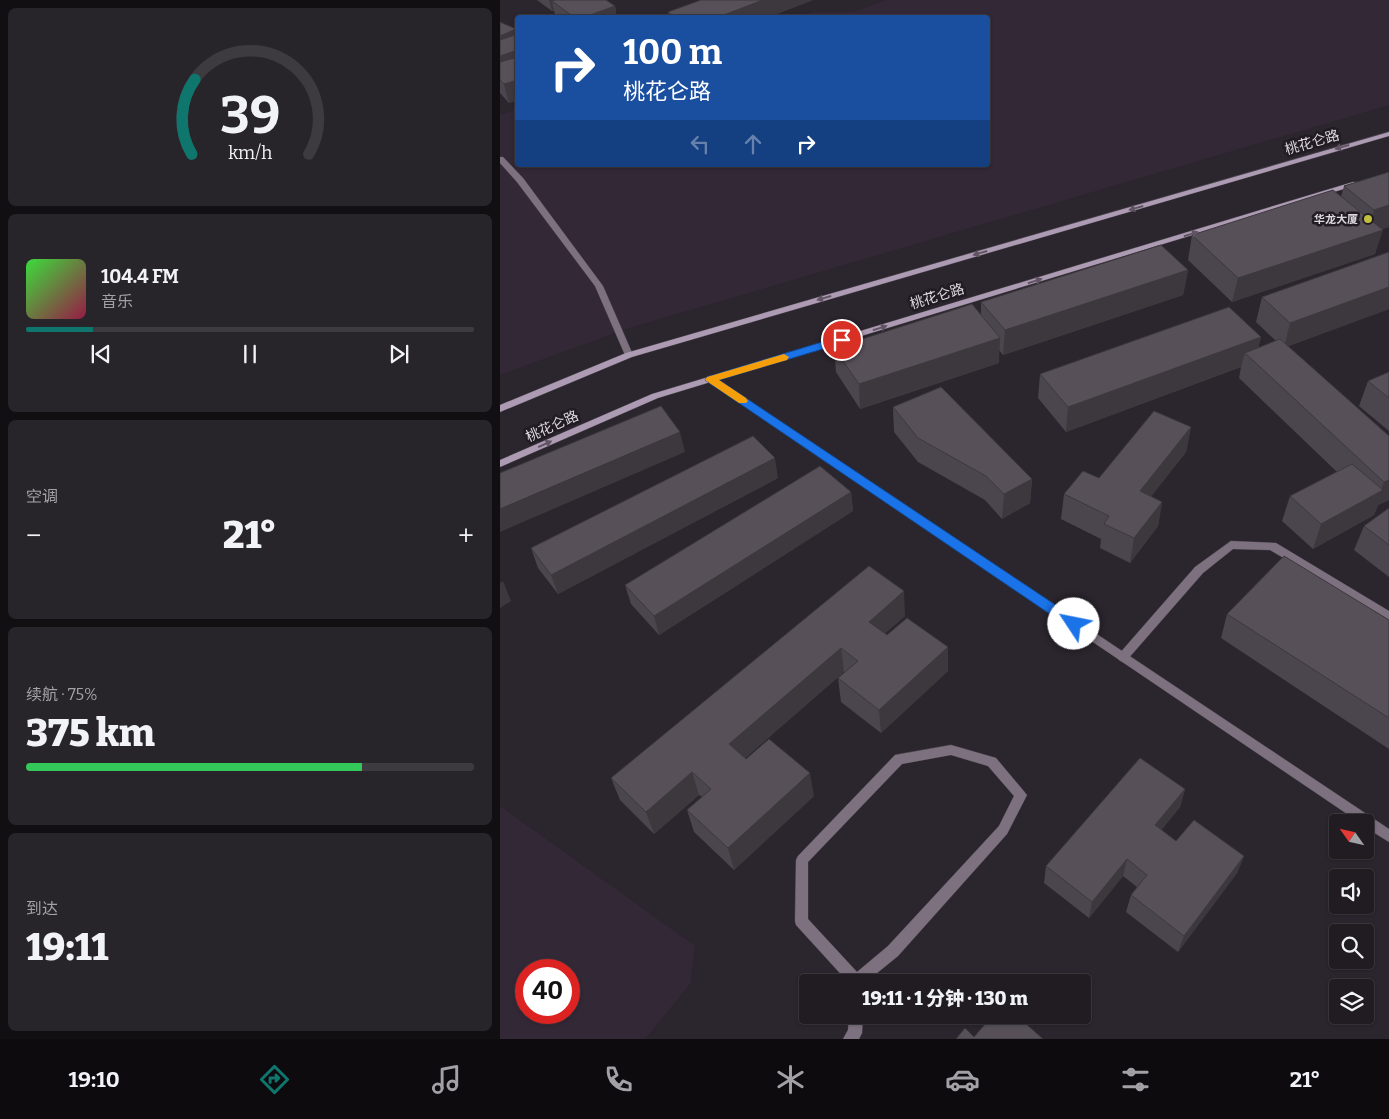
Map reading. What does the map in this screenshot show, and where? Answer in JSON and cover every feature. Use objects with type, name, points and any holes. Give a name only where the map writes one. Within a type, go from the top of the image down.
[{"type":"main road","name":"桃花仑路","points":[[500,409],[629,355],[1389,134]]},
{"type":"main road","name":"桃花仑路","points":[[500,464],[656,396],[1360,182]]},
{"type":"street","points":[[500,159],[520,180],[599,286],[629,355]]},
{"type":"street","points":[[710,380],[1389,836]]},
{"type":"street","points":[[1123,657],[1200,570],[1231,545],[1272,546],[1389,616]]},
{"type":"street","points":[[951,750],[992,762],[1021,795],[1003,830],[893,951],[857,982],[801,921],[802,860],[899,759],[951,750]]},
{"type":"street","points":[[850,1039],[855,1033],[856,1024]]},
{"type":"shaded area","points":[[886,0],[1389,0],[1389,105],[629,328],[500,375],[500,115],[515,110],[515,167],[990,167],[990,15],[803,15],[813,12],[853,12]]},
{"type":"shaded area","points":[[500,806],[695,946],[690,984],[645,1039],[500,1039]]},
{"type":"building","points":[[606,0],[615,6],[590,15],[571,15],[552,1]]},
{"type":"building","points":[[701,0],[763,0],[724,15],[672,15],[668,12]]},
{"type":"building","points":[[500,22],[515,29],[515,29],[500,36]]},
{"type":"building","points":[[515,35],[515,51],[500,56],[500,40]]},
{"type":"building","points":[[515,58],[515,81],[504,84],[500,80],[500,62]]},
{"type":"building","points":[[1389,172],[1389,205],[1374,210],[1344,186]]},
{"type":"building","points":[[1333,190],[1383,230],[1238,278],[1192,235]]},
{"type":"building","points":[[1161,245],[1188,270],[1005,330],[981,302]]},
{"type":"building","points":[[1389,252],[1389,287],[1290,323],[1262,297]]},
{"type":"building","points":[[972,304],[1000,338],[859,384],[834,348]]},
{"type":"building","points":[[1229,307],[1261,337],[1068,407],[1040,374]]},
{"type":"building","points":[[1280,339],[1389,436],[1389,480],[1384,482],[1245,353]]},
{"type":"building","points":[[1389,372],[1389,398],[1368,381]]},
{"type":"building","points":[[941,387],[1032,479],[1004,494],[986,476],[918,438],[893,407]]},
{"type":"building","points":[[661,406],[680,432],[500,509],[500,473]]},
{"type":"building","points":[[1154,411],[1191,427],[1140,491],[1162,502],[1134,538],[1104,524],[1109,516],[1064,494],[1083,471],[1099,478]]},
{"type":"building","points":[[753,436],[775,458],[551,575],[531,548]]},
{"type":"building","points":[[1352,464],[1383,490],[1321,524],[1290,496]]},
{"type":"building","points":[[820,466],[851,492],[654,616],[625,585]]},
{"type":"building","points":[[1389,508],[1389,545],[1364,526]]},
{"type":"building","points":[[1284,556],[1389,620],[1389,718],[1227,614]]},
{"type":"building","points":[[869,566],[904,591],[869,622],[887,635],[907,618],[948,647],[879,710],[838,678],[858,661],[841,648],[729,744],[746,759],[769,739],[810,773],[728,848],[687,810],[711,789],[692,772],[646,812],[611,778]]},
{"type":"building","points":[[1140,758],[1185,789],[1155,825],[1176,841],[1194,820],[1244,856],[1184,936],[1131,895],[1147,875],[1127,859],[1092,902],[1046,866]]},
{"type":"building","points":[[985,1024],[1026,1024],[1043,1039],[956,1039],[965,1028],[974,1037]]},
{"type":"slow traffic","points":[[742,401],[710,380],[784,357]]},
{"type":"place","name":"华龙大厦","points":[[1368,219]]},
{"type":"route","points":[[842,340],[710,380],[1074,624]]}]
